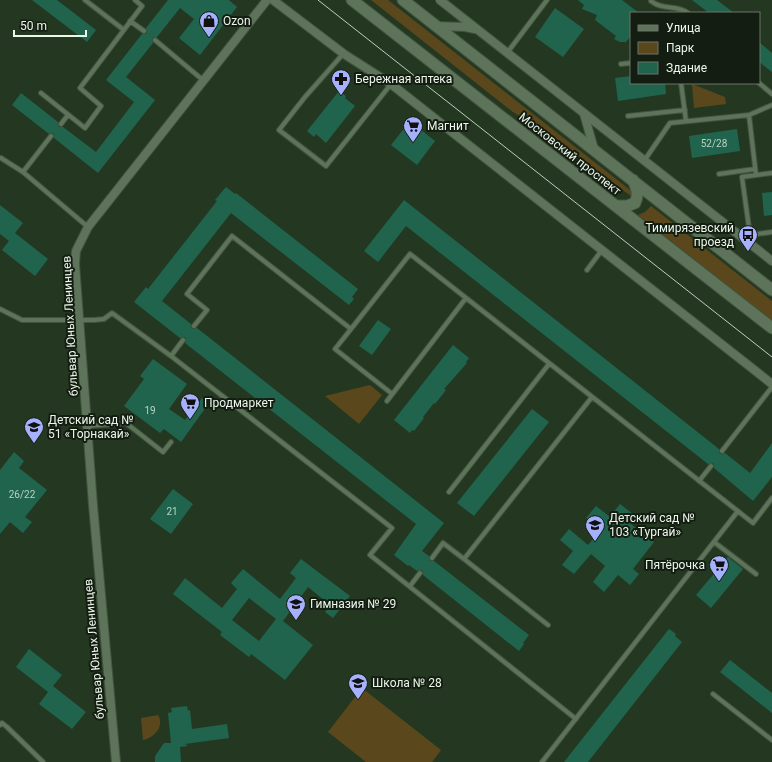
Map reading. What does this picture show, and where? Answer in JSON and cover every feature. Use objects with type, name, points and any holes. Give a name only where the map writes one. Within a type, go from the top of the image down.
[{"type":"main road","name":"Московский проспект","points":[[352,0],[772,328]]},
{"type":"main road","name":"Московский проспект","points":[[403,0],[772,290]]},
{"type":"main road","points":[[616,206],[627,206],[635,203],[638,196],[637,188],[633,180]]},
{"type":"street","name":"бульвар Юных Ленинцев","points":[[116,762],[93,504],[75,264],[76,251],[88,227],[267,0]]},
{"type":"street","points":[[273,0],[344,54],[391,84],[772,385]]},
{"type":"street","points":[[440,0],[584,114],[749,239],[772,261]]},
{"type":"street","points":[[435,26],[465,27],[478,30]]},
{"type":"street","points":[[584,114],[594,149]]},
{"type":"lane","points":[[85,0],[124,30]]},
{"type":"lane","points":[[41,93],[85,128],[101,106],[80,88],[142,6],[135,0]]},
{"type":"lane","points":[[507,53],[547,0]]},
{"type":"lane","points":[[651,0],[657,6],[684,10],[687,12]]},
{"type":"lane","points":[[130,21],[144,31]]},
{"type":"lane","points":[[155,40],[204,81]]},
{"type":"lane","points":[[344,54],[305,97],[279,130],[326,166],[391,84]]},
{"type":"lane","points":[[621,64],[630,62]]},
{"type":"lane","points":[[681,84],[686,121]]},
{"type":"lane","points":[[759,84],[772,94]]},
{"type":"lane","points":[[644,160],[670,123],[749,115],[772,105]]},
{"type":"lane","points":[[628,116],[685,110]]},
{"type":"lane","points":[[61,124],[68,115]]},
{"type":"lane","points":[[749,115],[756,175]]},
{"type":"lane","points":[[23,172],[51,136]]},
{"type":"lane","points":[[1,158],[23,172],[88,227]]},
{"type":"lane","points":[[719,174],[755,169]]},
{"type":"lane","points":[[772,173],[742,177],[749,239],[772,232]]},
{"type":"lane","points":[[194,326],[207,310],[187,294],[232,236],[351,329]]},
{"type":"lane","points":[[587,270],[602,250]]},
{"type":"lane","points":[[391,393],[336,349],[410,254],[753,523],[772,498]]},
{"type":"lane","points":[[387,400],[466,298]]},
{"type":"lane","points":[[0,309],[22,320],[104,319],[112,313],[171,356],[392,528],[370,555],[576,719]]},
{"type":"lane","points":[[171,356],[183,340]]},
{"type":"lane","points":[[449,492],[550,364]]},
{"type":"lane","points":[[722,451],[772,385]]},
{"type":"lane","points":[[464,559],[592,396]]},
{"type":"lane","points":[[88,426],[126,423],[163,452],[171,442]]},
{"type":"lane","points":[[699,481],[711,466]]},
{"type":"lane","points":[[542,762],[738,511]]},
{"type":"lane","points":[[714,542],[756,574]]},
{"type":"lane","points":[[432,558],[443,543],[548,625]]},
{"type":"lane","points":[[410,586],[420,573]]},
{"type":"lane","points":[[713,694],[772,740]]},
{"type":"lane","points":[[0,725],[2,723],[7,726],[42,762]]},
{"type":"green space","points":[[371,0],[388,0],[634,193],[633,196],[613,183],[552,135],[513,112]]},
{"type":"green space","points":[[692,84],[725,97],[726,104],[694,108]]},
{"type":"green space","points":[[651,206],[772,301],[772,321],[638,215],[645,212]]},
{"type":"green space","points":[[370,385],[382,395],[359,424],[325,396]]},
{"type":"green space","points":[[362,688],[441,750],[432,762],[366,762],[328,732]]},
{"type":"green space","points":[[158,715],[160,723],[157,731],[151,737],[143,740],[141,718]]},
{"type":"building","points":[[32,0],[57,0],[96,30],[87,42]]},
{"type":"building","points":[[168,0],[229,0],[237,7],[200,55],[179,38],[194,19],[180,8],[157,37],[153,37],[153,43],[126,77],[155,100],[98,173],[54,138],[53,133],[49,134],[12,105],[21,93],[58,122],[59,127],[63,127],[96,152],[134,102],[106,80],[142,34],[147,33],[146,28]]},
{"type":"building","points":[[578,0],[622,0],[638,12],[630,12],[630,37],[626,42],[620,42],[614,39],[616,36],[595,20],[597,15],[582,9],[584,5]]},
{"type":"building","points":[[692,0],[717,0],[733,12],[708,12]]},
{"type":"building","points":[[555,8],[584,29],[563,57],[535,37]]},
{"type":"building","points":[[760,43],[772,53],[772,72],[760,63]]},
{"type":"building","points":[[630,76],[630,84],[665,84],[666,94],[618,101],[615,78]]},
{"type":"building","points":[[339,91],[355,106],[326,143],[316,134],[314,137],[307,131]]},
{"type":"building","name":"Магнит","points":[[410,121],[435,141],[417,165],[391,145]]},
{"type":"building","points":[[737,129],[740,151],[692,158],[689,136]]},
{"type":"building","points":[[226,187],[235,194],[236,193],[358,289],[352,297],[354,299],[349,305],[231,213],[162,301],[191,324],[192,329],[197,328],[444,523],[422,551],[429,556],[430,561],[434,561],[529,635],[519,651],[423,575],[422,570],[417,571],[394,555],[416,524],[185,343],[185,337],[180,338],[134,302],[146,287],[148,289],[217,201],[215,200]]},
{"type":"building","points":[[772,192],[772,215],[764,216],[762,193]]},
{"type":"building","points":[[404,200],[719,449],[720,454],[725,453],[750,473],[772,443],[772,477],[753,501],[714,468],[713,463],[708,464],[406,226],[378,262],[364,251]]},
{"type":"building","points":[[0,205],[23,223],[15,233],[48,259],[35,276],[2,250],[9,241],[0,234]]},
{"type":"building","points":[[378,320],[391,329],[372,355],[359,346]]},
{"type":"building","points":[[453,345],[469,358],[466,362],[467,363],[444,389],[446,390],[423,417],[424,418],[414,431],[412,430],[410,433],[394,420]]},
{"type":"building","points":[[153,359],[187,384],[169,409],[185,420],[202,398],[209,403],[181,442],[164,429],[160,433],[124,406],[144,379],[140,376]]},
{"type":"building","points":[[532,409],[549,422],[474,516],[457,503]]},
{"type":"building","points":[[14,452],[24,461],[19,468],[47,490],[25,517],[32,522],[23,533],[10,522],[0,534],[0,470]]},
{"type":"building","points":[[173,489],[193,504],[171,534],[150,519]]},
{"type":"building","points":[[620,504],[633,514],[627,521],[654,542],[633,569],[639,574],[630,585],[618,575],[604,592],[593,582],[605,566],[591,554],[574,574],[562,565],[573,551],[560,540],[569,529],[588,545],[601,530],[586,518],[596,506],[610,517]]},
{"type":"building","name":"Пятёрочка","points":[[728,557],[743,569],[711,608],[696,595]]},
{"type":"building","points":[[301,559],[350,596],[333,618],[325,612],[330,605],[308,587],[283,621],[313,645],[285,680],[251,654],[249,657],[220,635],[222,632],[173,594],[185,578],[222,608],[237,589],[231,583],[243,569],[280,599],[296,578],[290,573]],"holes":[[[249,598],[276,619],[259,641],[232,620]]]},
{"type":"building","points":[[669,629],[676,634],[675,636],[682,642],[588,762],[564,762]]},
{"type":"building","points":[[29,649],[62,675],[53,686],[86,712],[72,729],[39,704],[48,692],[16,667]]},
{"type":"building","points":[[730,660],[772,693],[772,713],[720,672]]},
{"type":"building","points":[[187,706],[188,711],[190,710],[192,729],[227,724],[229,738],[185,744],[188,746],[180,747],[181,762],[155,762],[155,756],[164,743],[171,743],[168,713],[172,712],[171,708]]},
{"type":"tram line","points":[[318,0],[772,357]]},
{"type":"place","name":"Ozon","points":[[209,38]]},
{"type":"place","name":"Бережная аптека","points":[[341,96]]},
{"type":"place","name":"Магнит","points":[[413,143]]},
{"type":"place","name":"Тимирязевский проезд","points":[[748,252]]},
{"type":"place","name":"Продмаркет","points":[[190,420]]},
{"type":"place","name":"Детский сад № 51 «Торнакай»","points":[[34,444]]},
{"type":"place","name":"Детский сад № 103 «Тургай»","points":[[595,542]]},
{"type":"place","name":"Пятёрочка","points":[[719,582]]},
{"type":"place","name":"Гимназия № 29","points":[[296,621]]},
{"type":"place","name":"Школа № 28","points":[[358,700]]}]
